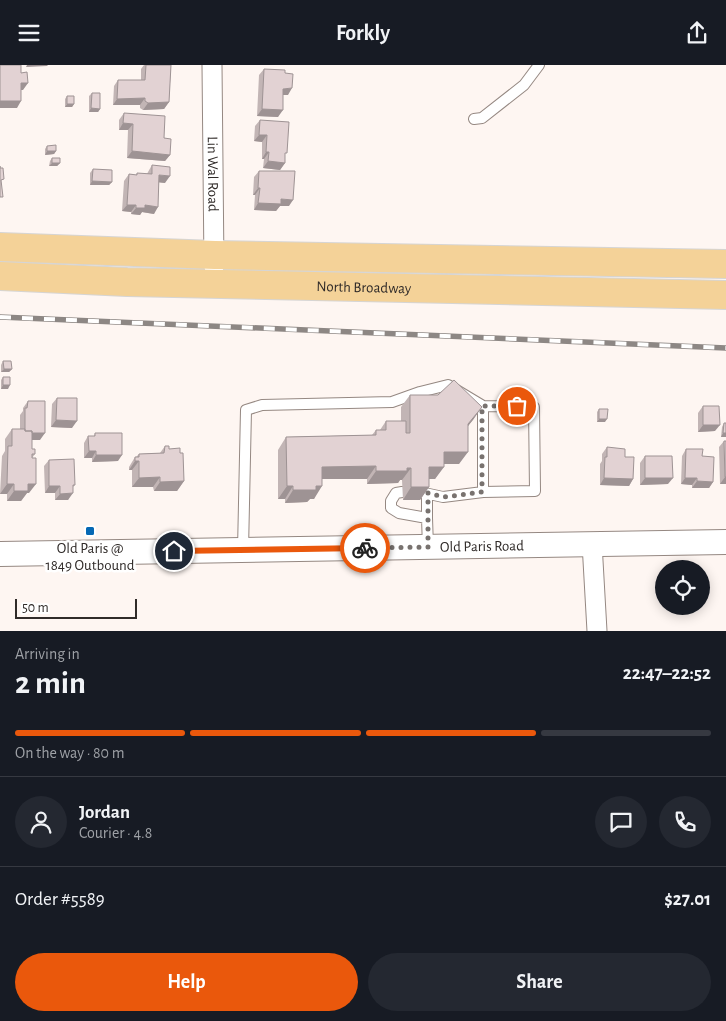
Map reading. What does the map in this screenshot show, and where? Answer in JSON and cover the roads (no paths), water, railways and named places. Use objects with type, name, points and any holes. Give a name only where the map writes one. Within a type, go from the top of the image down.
[{"type":"highway","name":"North Broadway","points":[[0,247],[214,255],[418,273],[726,295]]},
{"type":"highway","name":"North Broadway","points":[[0,276],[214,283],[418,273],[726,264]]},
{"type":"street","name":"Lin Wal Road","points":[[212,65],[214,283]]},
{"type":"street","name":"Old Paris Road","points":[[0,554],[726,542]]},
{"type":"street","points":[[592,543],[597,631]]},
{"type":"lane","points":[[474,119],[482,118],[524,85],[539,65]]},
{"type":"lane","points":[[243,550],[246,410],[262,405],[392,402],[448,385],[482,406],[534,407],[534,491],[482,492],[444,497],[424,493],[428,547]]},
{"type":"lane","points":[[482,406],[482,492]]},
{"type":"lane","points":[[402,492],[396,493],[391,501],[391,509],[399,513],[427,518]]},
{"type":"railway","points":[[0,317],[726,348]]},
{"type":"place","name":"Old Paris @ 1849 Outbound","points":[[90,531]]}]
